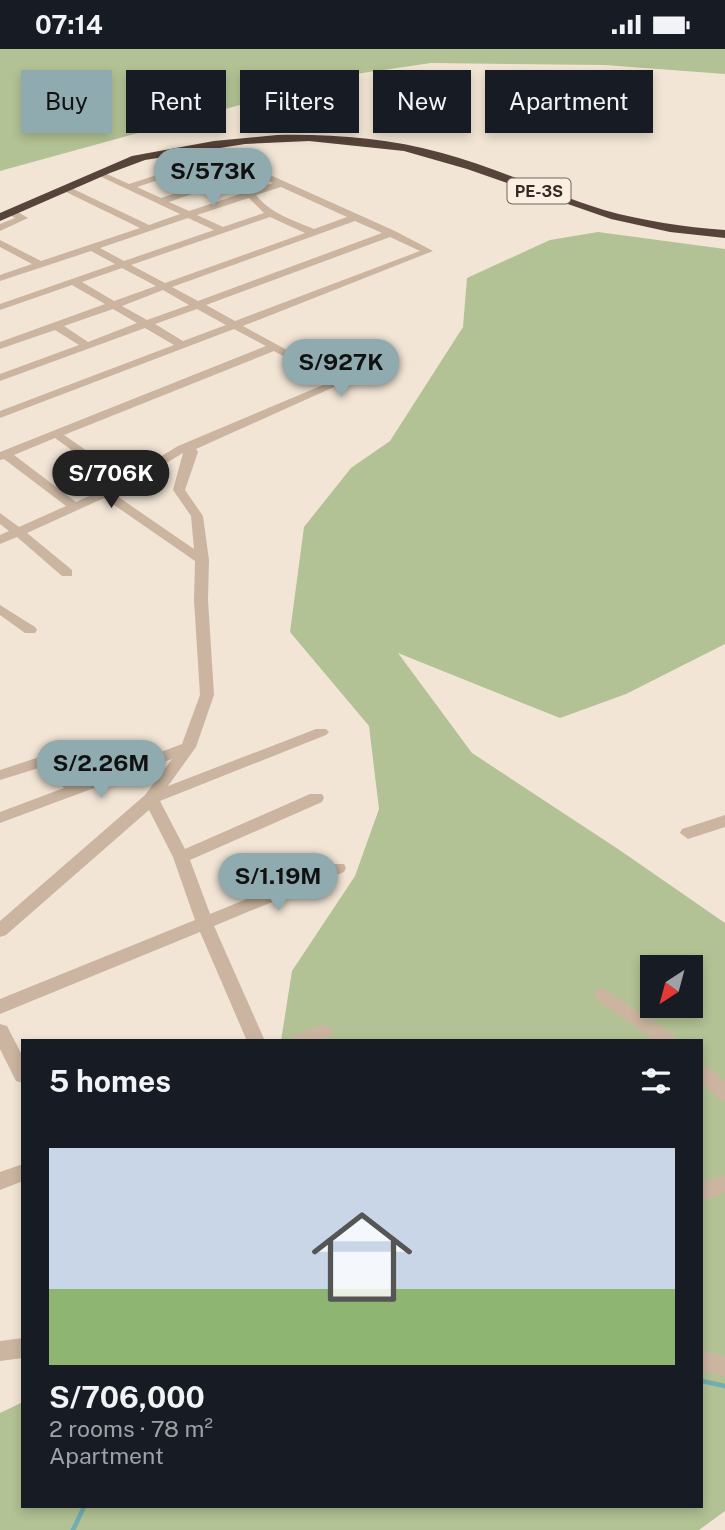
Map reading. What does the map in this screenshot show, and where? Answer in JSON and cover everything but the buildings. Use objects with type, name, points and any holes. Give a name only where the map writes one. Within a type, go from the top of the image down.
[{"type":"highway","name":"PE-3S","points":[[0,217],[67,189],[97,173],[149,156],[226,142],[289,137],[328,139],[432,153],[583,207],[642,223],[725,234]]},
{"type":"street","points":[[0,415],[428,251],[232,162],[175,172],[132,186]]},
{"type":"street","points":[[97,173],[132,186],[223,230]]},
{"type":"street","points":[[162,201],[207,186],[260,175]]},
{"type":"street","points":[[0,278],[280,184]]},
{"type":"street","points":[[67,189],[148,228]]},
{"type":"street","points":[[251,194],[257,204],[269,214],[312,232]]},
{"type":"street","points":[[0,228],[23,218],[13,213]]},
{"type":"street","points":[[0,307],[269,214]]},
{"type":"street","points":[[1,345],[357,217]]},
{"type":"street","points":[[0,378],[392,233]]},
{"type":"street","points":[[0,243],[40,264]]},
{"type":"street","points":[[0,540],[126,484],[182,449],[339,382],[91,247]]},
{"type":"street","points":[[74,282],[182,345]]},
{"type":"street","points":[[56,326],[88,346]]},
{"type":"street","points":[[3,455],[274,347]]},
{"type":"street","points":[[56,434],[126,484]]},
{"type":"street","points":[[0,931],[151,799],[188,747],[207,695],[201,600],[202,560],[197,516],[179,490],[192,452],[187,449]]},
{"type":"street","points":[[3,455],[75,507]]},
{"type":"street","points":[[106,493],[202,560]]},
{"type":"street","points":[[0,517],[67,573]]},
{"type":"street","points":[[0,609],[30,630]]},
{"type":"street","points":[[151,799],[321,732]]},
{"type":"street","points":[[0,775],[85,747]]},
{"type":"street","points":[[0,818],[188,747]]},
{"type":"street","points":[[45,761],[75,790]]},
{"type":"street","points":[[151,799],[181,857],[204,922],[255,1039]]},
{"type":"street","points":[[181,857],[316,799]]},
{"type":"street","points":[[688,834],[725,821]]},
{"type":"street","points":[[0,1007],[338,868]]},
{"type":"street","points":[[603,995],[666,1039]]},
{"type":"street","points":[[0,1031],[21,1072]]},
{"type":"street","points":[[305,1039],[324,1032]]},
{"type":"street","points":[[703,1073],[725,1093]]},
{"type":"street","points":[[0,1181],[21,1173]]},
{"type":"street","points":[[703,1192],[725,1184]]},
{"type":"street","points":[[0,1351],[21,1348]]},
{"type":"street","points":[[703,1361],[725,1366]]},
{"type":"green space","points":[[0,49],[725,49],[725,74],[605,65],[431,63],[359,74],[359,70],[240,70],[240,105],[226,109],[226,70],[126,70],[126,133],[138,133],[0,171]]},
{"type":"green space","points":[[598,232],[725,249],[725,644],[626,694],[560,718],[398,653],[472,753],[725,923],[725,1511],[699,1530],[0,1530],[0,1413],[21,1403],[21,1508],[703,1508],[703,1039],[281,1039],[292,971],[355,876],[379,809],[369,726],[290,632],[304,527],[351,468],[390,441],[463,327],[467,278],[550,240]]},
{"type":"waterway","points":[[703,1381],[725,1386]]},
{"type":"waterway","points":[[73,1530],[84,1508]]}]
